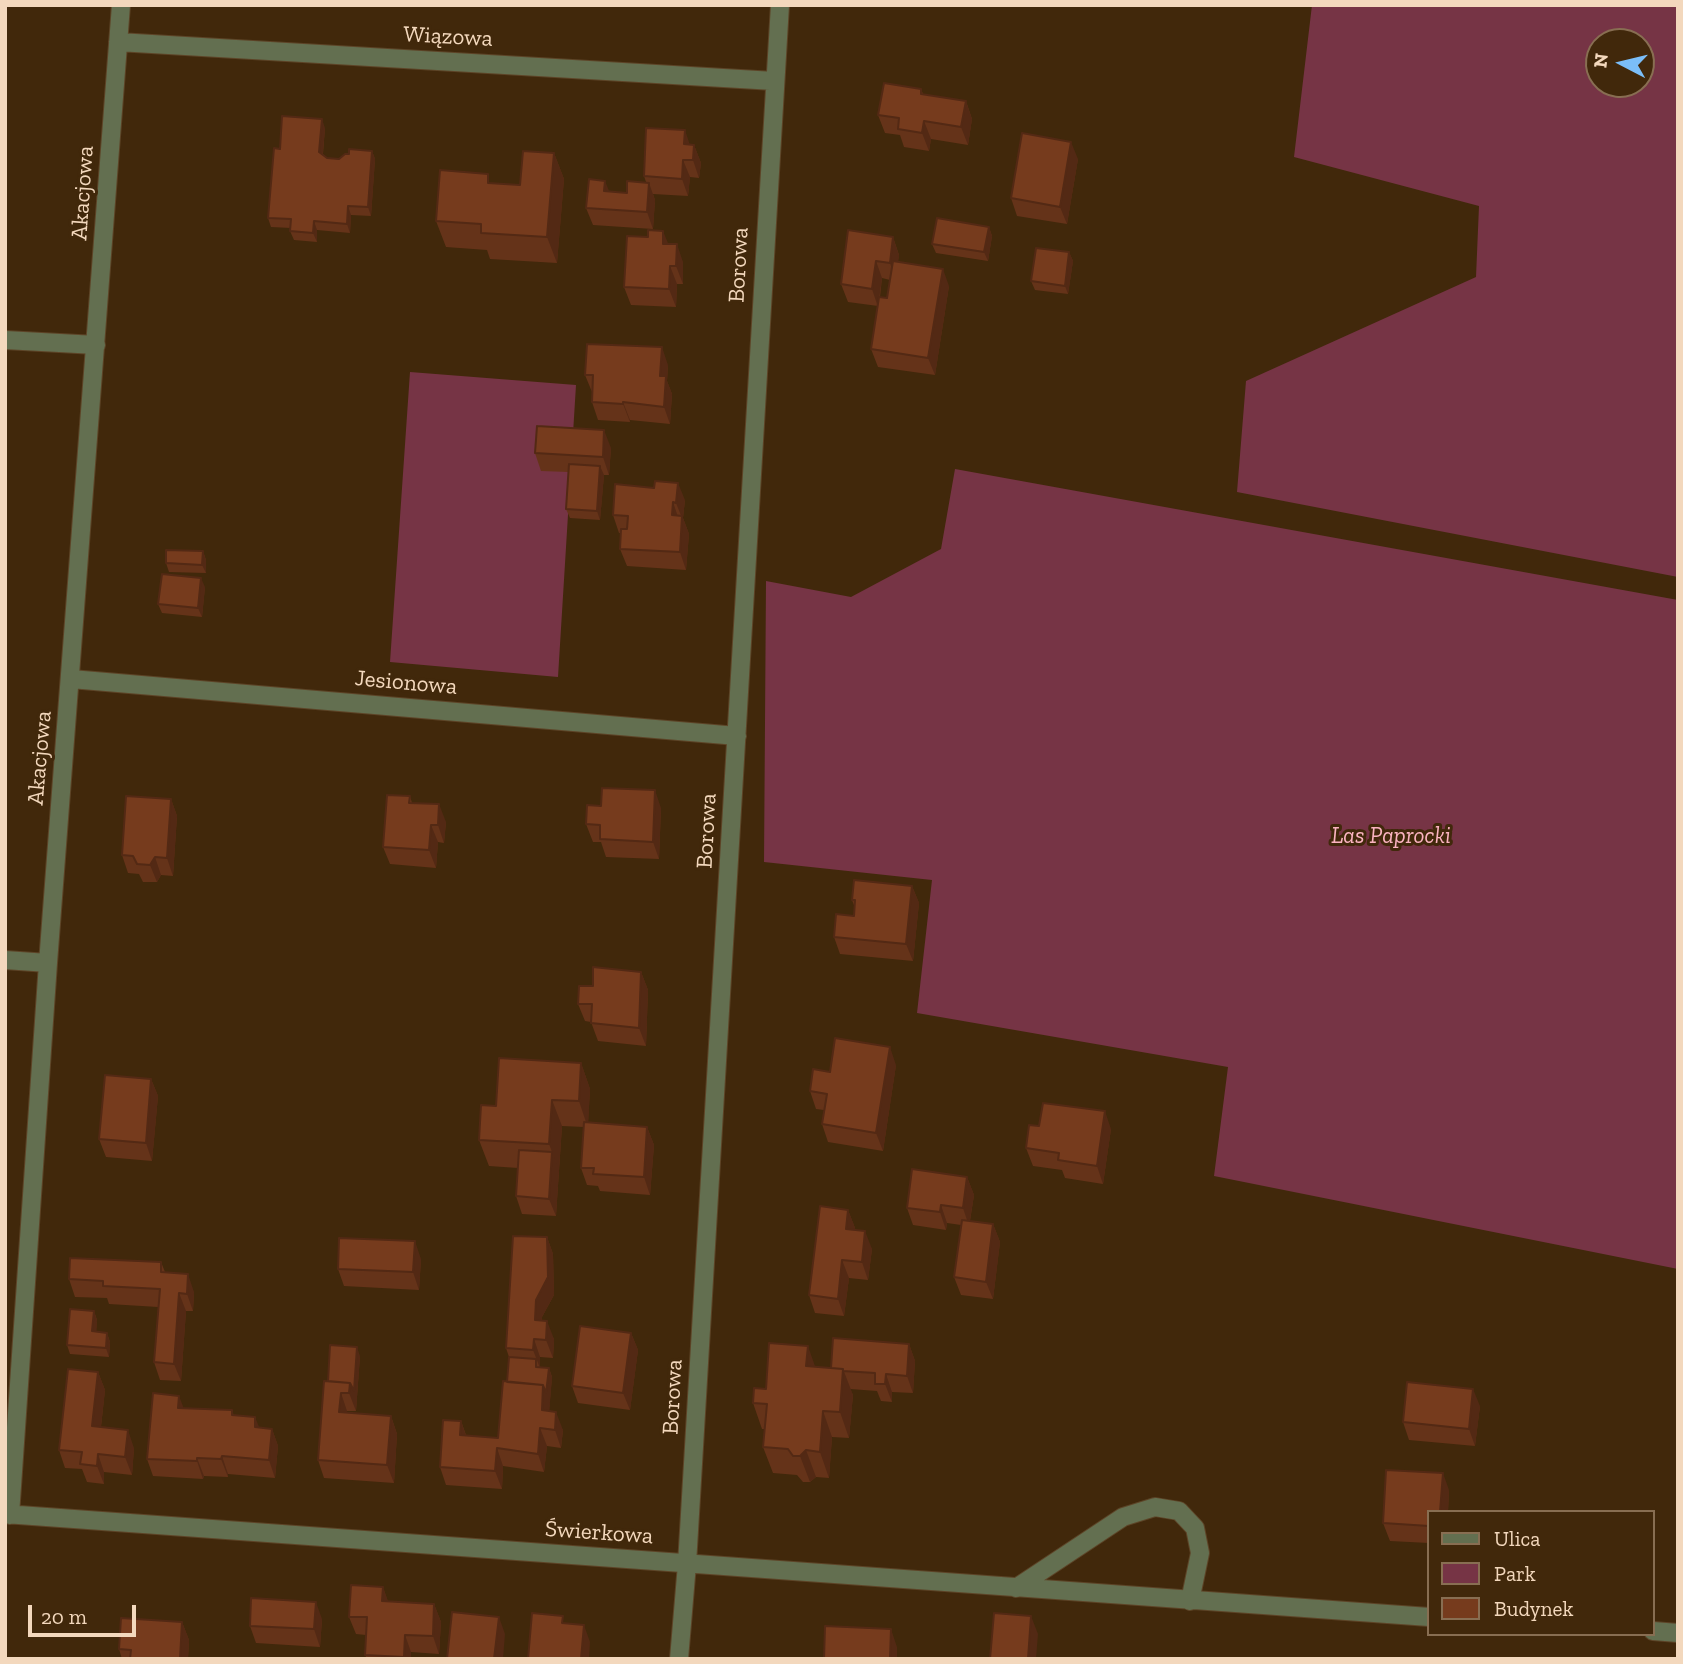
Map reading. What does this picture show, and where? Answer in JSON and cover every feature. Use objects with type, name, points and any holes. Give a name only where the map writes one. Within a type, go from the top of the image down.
[{"type":"street","name":"Akacjowa","points":[[8,1514],[121,5]]},
{"type":"street","name":"Borowa","points":[[679,1659],[687,1564],[780,5]]},
{"type":"street","name":"Wiązowa","points":[[118,42],[774,81]]},
{"type":"street","points":[[5,340],[96,345]]},
{"type":"street","name":"Jesionowa","points":[[71,679],[737,736]]},
{"type":"street","points":[[5,960],[48,963]]},
{"type":"street","points":[[1016,1588],[1124,1517],[1155,1507],[1179,1511],[1195,1528],[1200,1553],[1190,1601]]},
{"type":"street","name":"Świerkowa","points":[[8,1514],[1428,1617]]},
{"type":"street","points":[[1655,1632],[1678,1633]]},
{"type":"green space","points":[[1312,5],[1678,5],[1678,577],[1237,492],[1246,381],[1476,277],[1479,206],[1294,157]]},
{"type":"green space","points":[[410,372],[576,385],[558,677],[390,662]]},
{"type":"green space","name":"Las Paprocki","points":[[955,469],[1678,600],[1678,1269],[1214,1176],[1228,1067],[917,1013],[932,880],[764,862],[766,581],[851,597],[941,549]]},
{"type":"building","points":[[884,83],[921,89],[921,94],[966,101],[961,127],[924,121],[922,133],[898,129],[899,118],[878,115]]},
{"type":"building","points":[[282,116],[322,119],[319,152],[327,158],[339,159],[349,154],[349,149],[372,151],[368,207],[348,206],[347,224],[314,221],[313,233],[290,231],[291,219],[268,218],[274,148],[280,149]]},
{"type":"building","points":[[646,128],[685,130],[684,144],[694,145],[693,160],[683,160],[682,179],[644,176]]},
{"type":"building","points":[[1022,133],[1071,142],[1060,207],[1011,198]]},
{"type":"building","points":[[523,151],[554,153],[547,237],[481,233],[481,224],[436,221],[440,170],[488,174],[488,183],[520,185]]},
{"type":"building","points":[[589,179],[605,181],[604,191],[627,193],[627,181],[649,183],[647,212],[586,208]]},
{"type":"building","points":[[937,218],[989,227],[984,252],[932,244]]},
{"type":"building","points":[[648,230],[663,231],[663,244],[677,244],[676,266],[670,266],[669,289],[624,287],[627,236],[648,237]]},
{"type":"building","points":[[848,230],[893,237],[890,263],[876,261],[872,289],[841,284]]},
{"type":"building","points":[[1036,248],[1069,252],[1065,286],[1031,281]]},
{"type":"building","points":[[893,261],[943,269],[928,358],[871,349],[879,297],[887,298]]},
{"type":"building","points":[[587,344],[662,347],[660,376],[666,376],[664,407],[623,402],[592,402],[593,375],[585,375]]},
{"type":"building","points":[[537,426],[604,430],[603,457],[535,453]]},
{"type":"building","points":[[569,464],[600,466],[597,511],[566,509]]},
{"type":"building","points":[[655,481],[678,483],[672,515],[682,516],[680,552],[620,549],[621,529],[627,529],[628,516],[613,515],[615,484],[654,488]]},
{"type":"building","points":[[166,550],[203,551],[202,565],[166,563]]},
{"type":"building","points":[[162,574],[201,578],[198,608],[158,604]]},
{"type":"building","points":[[602,788],[655,790],[653,842],[600,839],[600,825],[586,824],[587,805],[601,806]]},
{"type":"building","points":[[387,795],[410,796],[409,803],[439,804],[438,825],[431,825],[429,850],[383,847]]},
{"type":"building","points":[[126,796],[171,799],[167,858],[155,857],[150,865],[137,864],[133,856],[122,855]]},
{"type":"building","points":[[854,880],[912,886],[906,944],[834,937],[836,914],[854,916]]},
{"type":"building","points":[[593,967],[641,972],[639,1028],[591,1023],[592,1004],[578,1004],[579,986],[593,986]]},
{"type":"building","points":[[835,1038],[890,1047],[876,1133],[822,1124],[827,1094],[810,1091],[813,1069],[830,1072]]},
{"type":"building","points":[[499,1058],[581,1063],[579,1101],[552,1100],[549,1144],[479,1140],[481,1105],[496,1106]]},
{"type":"building","points":[[105,1075],[151,1079],[146,1143],[99,1139]]},
{"type":"building","points":[[1043,1103],[1105,1111],[1097,1166],[1058,1160],[1059,1153],[1026,1148],[1029,1125],[1039,1126]]},
{"type":"building","points":[[584,1122],[647,1127],[644,1177],[593,1174],[594,1168],[581,1168]]},
{"type":"building","points":[[519,1150],[552,1152],[549,1199],[516,1196]]},
{"type":"building","points":[[912,1169],[967,1177],[963,1208],[941,1205],[940,1212],[907,1208]]},
{"type":"building","points":[[820,1206],[848,1210],[846,1229],[865,1231],[862,1262],[842,1260],[838,1299],[809,1295]]},
{"type":"building","points":[[962,1220],[993,1224],[986,1282],[954,1277]]},
{"type":"building","points":[[513,1236],[547,1237],[548,1277],[536,1300],[535,1320],[547,1321],[546,1340],[534,1339],[533,1350],[506,1348]]},
{"type":"building","points":[[339,1238],[415,1241],[413,1272],[338,1269]]},
{"type":"building","points":[[70,1258],[161,1262],[161,1272],[188,1274],[187,1294],[179,1293],[174,1364],[154,1362],[160,1289],[103,1286],[103,1281],[69,1279]]},
{"type":"building","points":[[70,1309],[94,1311],[92,1331],[107,1333],[106,1348],[67,1345]]},
{"type":"building","points":[[580,1326],[631,1333],[623,1393],[572,1386]]},
{"type":"building","points":[[833,1338],[909,1344],[907,1376],[886,1374],[885,1384],[875,1384],[875,1373],[831,1368]]},
{"type":"building","points":[[769,1343],[808,1346],[806,1366],[843,1369],[840,1412],[823,1411],[820,1452],[806,1450],[800,1456],[793,1456],[788,1449],[763,1447],[767,1404],[753,1403],[754,1388],[766,1389]]},
{"type":"building","points":[[330,1345],[357,1347],[354,1391],[350,1383],[328,1381]]},
{"type":"building","points":[[509,1357],[536,1359],[536,1367],[549,1368],[546,1393],[543,1385],[507,1382]]},
{"type":"building","points":[[68,1369],[98,1372],[92,1426],[128,1430],[125,1457],[98,1454],[97,1466],[80,1464],[82,1452],[59,1450]]},
{"type":"building","points":[[324,1381],[350,1383],[349,1393],[341,1393],[339,1412],[391,1416],[387,1465],[318,1460]]},
{"type":"building","points":[[503,1381],[543,1385],[542,1410],[556,1412],[555,1430],[540,1428],[538,1454],[497,1448],[495,1471],[440,1467],[443,1420],[461,1421],[460,1435],[498,1438]]},
{"type":"building","points":[[1407,1382],[1473,1389],[1469,1429],[1403,1422]]},
{"type":"building","points":[[153,1393],[179,1396],[178,1408],[232,1410],[232,1415],[255,1417],[255,1427],[272,1429],[269,1460],[222,1456],[221,1459],[197,1458],[197,1461],[147,1459]]},
{"type":"building","points":[[1386,1470],[1443,1473],[1440,1510],[1428,1510],[1428,1526],[1383,1523]]},
{"type":"building","points":[[351,1585],[383,1587],[382,1601],[434,1604],[433,1636],[405,1635],[404,1657],[365,1655],[367,1617],[349,1617]]},
{"type":"building","points":[[251,1598],[316,1602],[314,1629],[250,1626]]},
{"type":"building","points":[[452,1612],[499,1617],[494,1659],[447,1659]]},
{"type":"building","points":[[532,1613],[563,1616],[562,1623],[584,1625],[581,1659],[528,1659]]},
{"type":"building","points":[[994,1613],[1031,1616],[1028,1659],[990,1659]]},
{"type":"building","points":[[121,1618],[182,1622],[180,1659],[130,1659],[131,1650],[119,1649]]},
{"type":"building","points":[[825,1626],[891,1629],[890,1659],[824,1659]]}]
